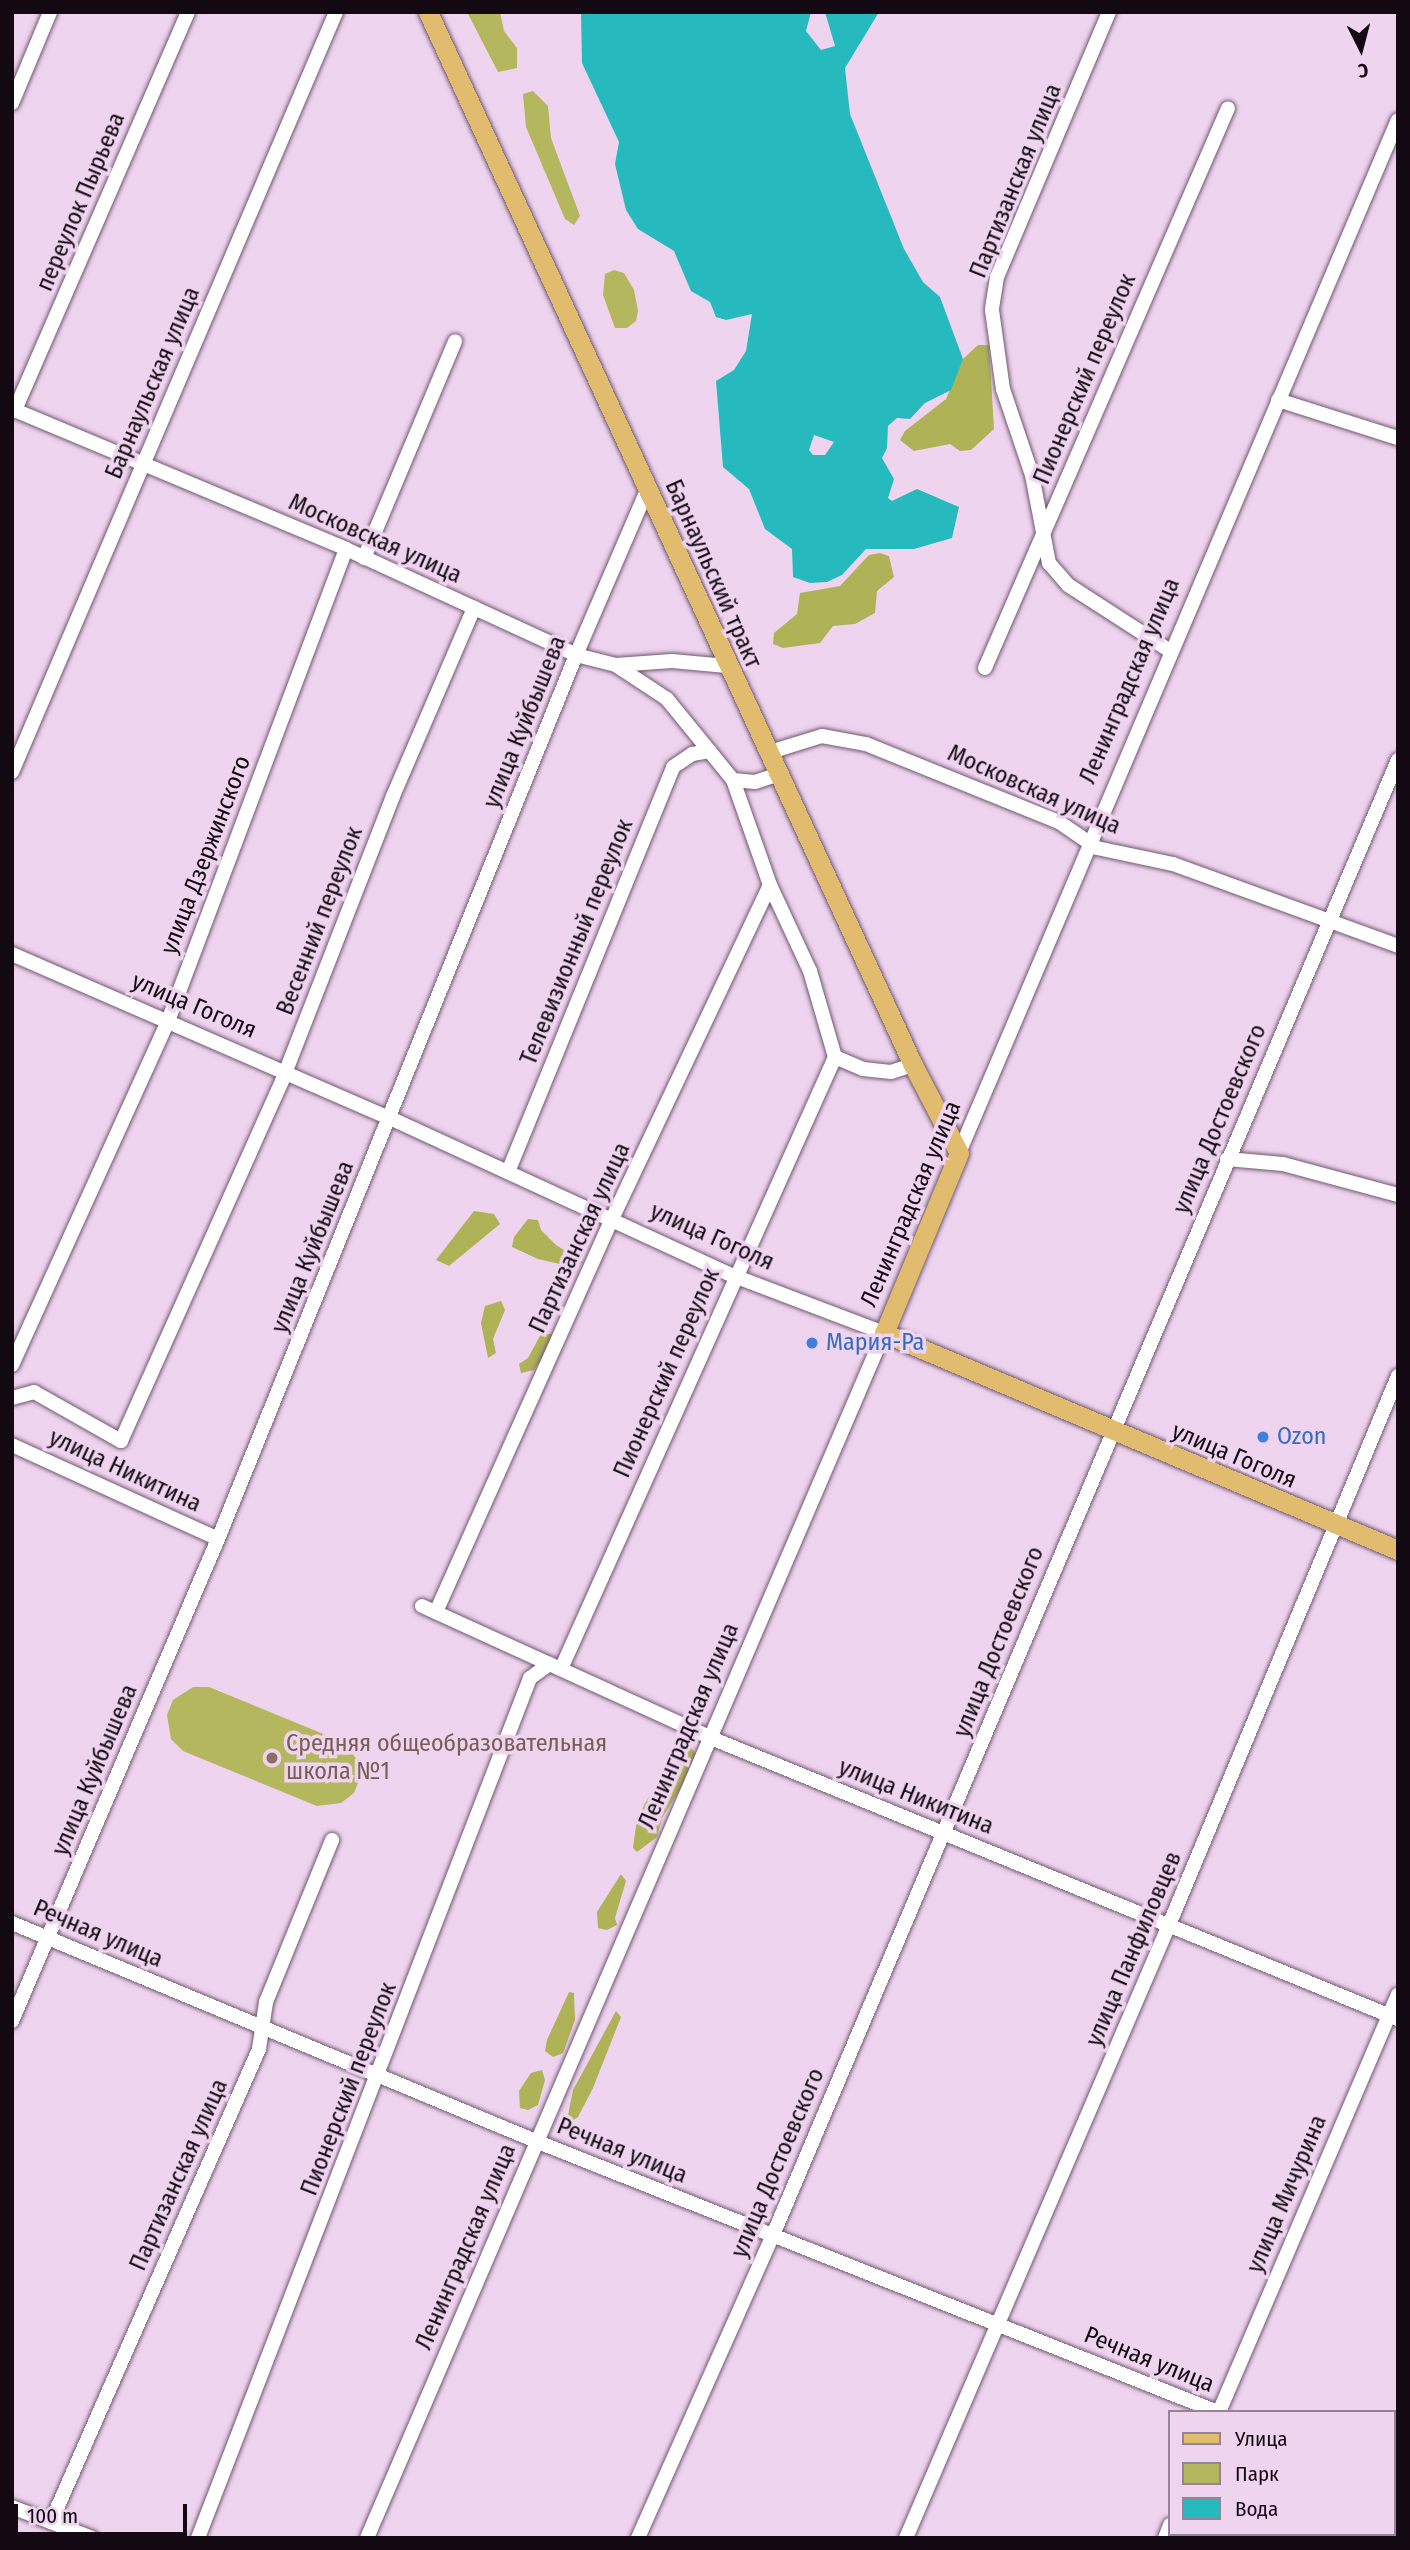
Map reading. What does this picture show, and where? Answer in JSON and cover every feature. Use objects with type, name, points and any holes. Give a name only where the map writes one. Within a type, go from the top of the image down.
[{"type":"main road","name":"Барнаульский тракт","points":[[428,12],[648,488],[727,666],[770,752],[913,1065],[958,1153]]},
{"type":"main road","name":"Ленинградская улица","points":[[884,1333],[958,1153]]},
{"type":"main road","name":"улица Гоголя","points":[[884,1333],[1398,1550]]},
{"type":"street","points":[[12,103],[50,12]]},
{"type":"street","name":"переулок Пырьева","points":[[14,410],[188,12]]},
{"type":"street","name":"Барнаульская улица","points":[[12,772],[336,12]]},
{"type":"street","name":"Партизанская улица","points":[[1109,12],[997,277],[992,310],[1003,389],[1032,475],[1049,563],[1068,584],[1170,651]]},
{"type":"street","name":"Пионерский переулок","points":[[985,668],[1228,108]]},
{"type":"street","name":"Ленинградская улица","points":[[958,1153],[1088,842],[1398,120]]},
{"type":"street","points":[[364,558],[455,341]]},
{"type":"street","points":[[1278,400],[1398,438]]},
{"type":"street","name":"Московская улица","points":[[14,410],[144,462],[346,549],[576,655],[616,665],[673,661],[727,666]]},
{"type":"street","name":"улица Куйбышева","points":[[12,2021],[218,1539],[576,655],[648,488]]},
{"type":"street","name":"улица Дзержинского","points":[[12,1365],[167,1021],[346,549]]},
{"type":"street","name":"Весенний переулок","points":[[121,1441],[285,1072],[393,796],[474,608]]},
{"type":"street","points":[[616,665],[667,699],[733,780],[770,885],[810,971],[835,1057],[863,1069],[891,1072],[913,1065]]},
{"type":"street","name":"Московская улица","points":[[770,752],[822,736],[866,744],[1059,822],[1097,848],[1173,864],[1330,918],[1398,946]]},
{"type":"street","name":"Телевизионный переулок","points":[[508,1172],[673,767],[692,754],[710,751]]},
{"type":"street","name":"улица Достоевского","points":[[638,2538],[773,2235],[942,1832],[974,1766],[1111,1431],[1398,760]]},
{"type":"street","points":[[733,780],[755,782],[780,774]]},
{"type":"street","name":"Партизанская улица","points":[[429,1609],[770,885]]},
{"type":"street","name":"улица Гоголя","points":[[12,954],[390,1118],[734,1276],[884,1333]]},
{"type":"street","name":"Пионерский переулок","points":[[198,2538],[379,2076],[530,1678],[555,1666],[835,1057]]},
{"type":"street","points":[[1227,1159],[1283,1164],[1398,1195]]},
{"type":"street","name":"Ленинградская улица","points":[[368,2538],[884,1333]]},
{"type":"street","name":"улица Панфиловцев","points":[[906,2538],[1169,1925],[1398,1376]]},
{"type":"street","name":"улица Никитина","points":[[12,1398],[34,1392],[121,1441]]},
{"type":"street","name":"улица Никитина","points":[[12,1445],[218,1539]]},
{"type":"street","name":"улица Никитина","points":[[429,1609],[711,1738],[1393,2017]]},
{"type":"street","name":"Партизанская улица","points":[[51,2522],[259,2049],[260,2026],[332,1840]]},
{"type":"street","name":"Речная улица","points":[[12,1923],[538,2142],[1213,2410]]},
{"type":"street","name":"улица Мичурина","points":[[1219,2410],[1393,2017],[1398,1994]]},
{"type":"street","points":[[12,2507],[92,2538]]},
{"type":"green space","points":[[467,12],[500,12],[504,31],[517,48],[517,68],[498,72]]},
{"type":"green space","points":[[533,91],[548,106],[551,138],[580,216],[574,225],[565,219],[526,127],[523,94]]},
{"type":"green space","points":[[614,270],[624,273],[634,290],[638,311],[636,321],[627,328],[615,328],[603,295],[605,274]]},
{"type":"green space","points":[[193,1687],[209,1687],[343,1742],[359,1762],[360,1778],[354,1793],[341,1803],[317,1806],[183,1751],[171,1739],[167,1715],[173,1700]]},
{"type":"shaded area","points":[[978,345],[989,345],[994,429],[971,450],[960,451],[950,444],[914,451],[900,440],[905,431],[946,399],[963,359]]},
{"type":"shaded area","points":[[880,553],[889,556],[894,577],[877,591],[875,613],[855,624],[833,626],[820,643],[783,648],[773,644],[774,633],[797,614],[800,593],[840,586],[869,555]]},
{"type":"shaded area","points":[[474,1211],[494,1214],[500,1224],[449,1266],[436,1260]]},
{"type":"shaded area","points":[[528,1219],[538,1220],[541,1230],[556,1245],[583,1262],[573,1267],[538,1259],[512,1247],[514,1237]]},
{"type":"shaded area","points":[[501,1301],[505,1310],[493,1339],[496,1353],[488,1358],[481,1323],[485,1306]]},
{"type":"shaded area","points":[[541,1334],[553,1334],[551,1344],[534,1370],[521,1373],[519,1364],[528,1358]]},
{"type":"shaded area","points":[[679,1746],[690,1746],[696,1754],[690,1773],[662,1818],[657,1837],[637,1852],[633,1848],[636,1826],[644,1805]]},
{"type":"shaded area","points":[[621,1874],[626,1881],[615,1918],[617,1925],[607,1930],[598,1928],[597,1912]]},
{"type":"shaded area","points":[[569,1992],[574,1993],[575,2020],[563,2053],[553,2057],[545,2051],[547,2040]]},
{"type":"shaded area","points":[[616,2011],[621,2017],[593,2088],[578,2117],[566,2125],[573,2090]]},
{"type":"shaded area","points":[[542,2070],[545,2080],[538,2105],[528,2110],[520,2108],[519,2091],[531,2073]]},
{"type":"water","points":[[581,12],[811,12],[806,31],[821,50],[835,46],[825,12],[879,12],[845,68],[850,114],[904,249],[923,282],[940,297],[963,359],[951,390],[925,403],[910,419],[897,418],[888,426],[887,448],[882,458],[894,479],[888,498],[892,501],[917,489],[959,507],[952,538],[914,549],[866,549],[842,575],[827,582],[810,583],[793,577],[792,549],[765,529],[749,489],[723,467],[716,381],[734,370],[746,351],[752,314],[726,320],[716,317],[710,302],[691,291],[674,251],[638,229],[626,210],[615,164],[619,142],[582,63]],"holes":[[[814,435],[834,442],[825,455],[813,455],[809,450]]]},
{"type":"place","name":"Мария-Ра","points":[[812,1343]]},
{"type":"place","name":"Ozon","points":[[1263,1437]]},
{"type":"place","name":"Средняя общеобразовательная школа №1","points":[[272,1758]]}]
